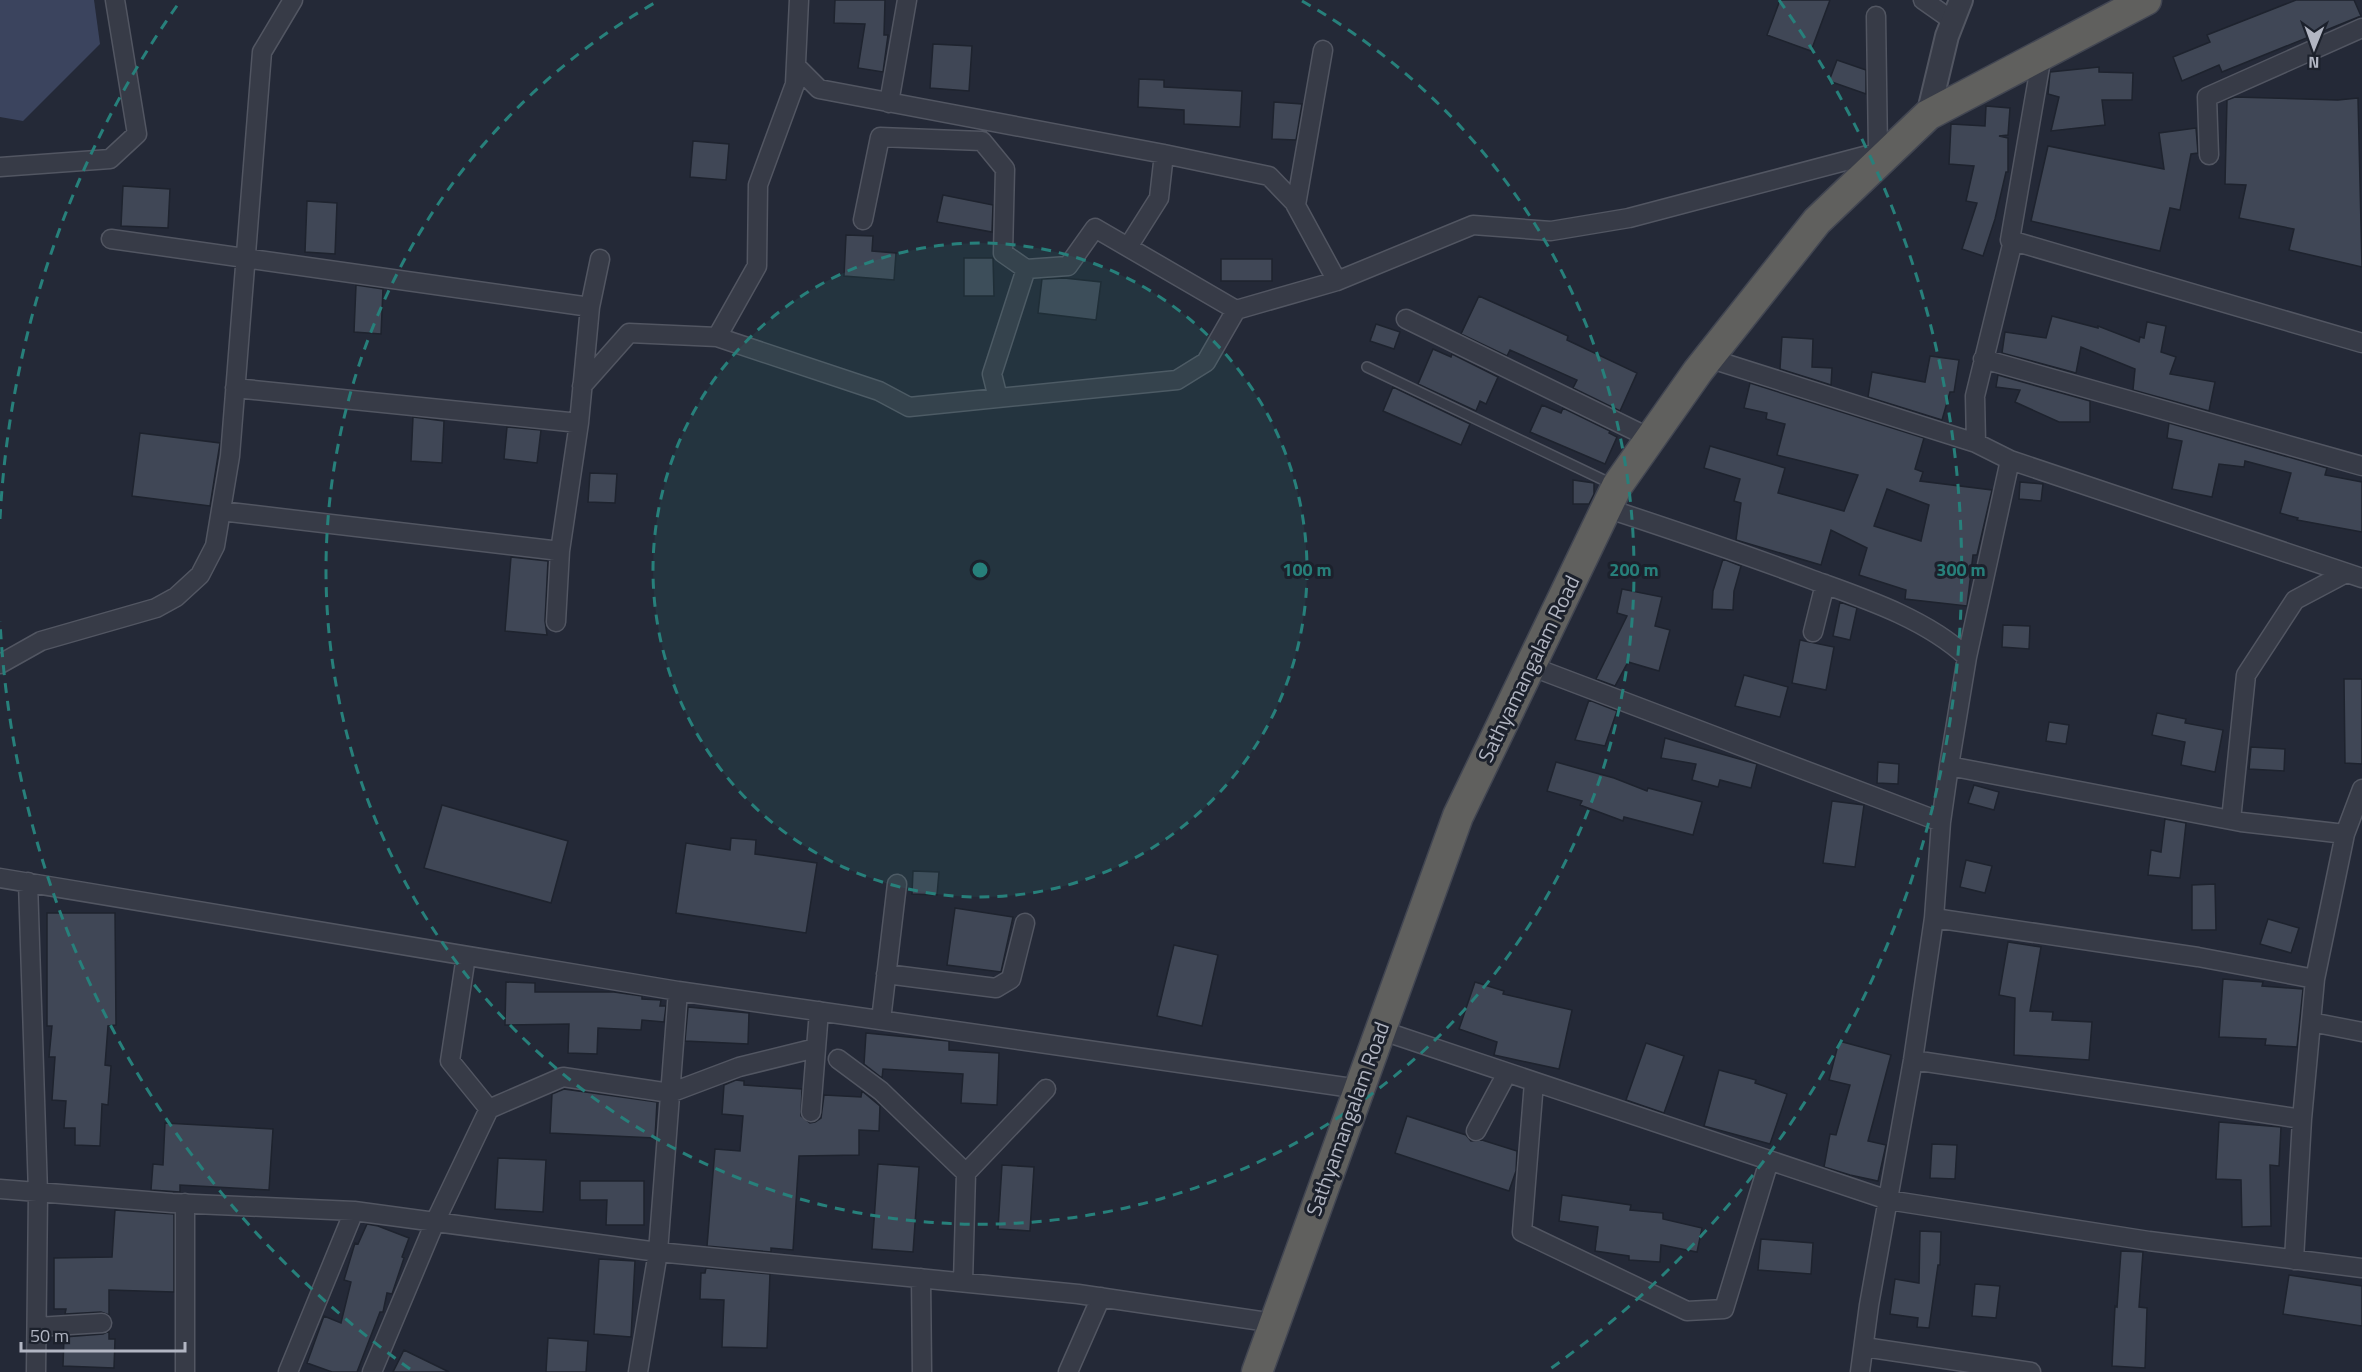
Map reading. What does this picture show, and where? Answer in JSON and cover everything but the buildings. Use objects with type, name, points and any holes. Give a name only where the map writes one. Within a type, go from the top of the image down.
[{"type":"highway","name":"Sathyamangalam Road","points":[[1257,1372],[1458,816],[1611,497],[1708,358],[1816,221],[1885,150],[1928,115],[2146,0]]},
{"type":"street","points":[[0,167],[110,159],[137,134],[115,0]]},
{"type":"street","points":[[0,664],[41,641],[156,608],[176,597],[200,575],[215,546],[230,456],[262,52],[293,0]]},
{"type":"street","points":[[717,337],[757,266],[758,185],[795,84],[799,0]]},
{"type":"street","points":[[889,102],[907,0]]},
{"type":"street","points":[[1923,0],[1957,10],[1947,36],[1928,115]]},
{"type":"street","points":[[582,386],[629,333],[717,337],[879,391],[909,407],[1177,380],[1206,362],[1236,310],[1337,281],[1473,225],[1551,231],[1629,218],[1885,150],[1876,16]]},
{"type":"street","points":[[2209,154],[2207,97],[2362,28]]},
{"type":"street","points":[[1296,205],[1323,50]]},
{"type":"street","points":[[1976,443],[1975,396],[2012,245],[2010,240],[2043,55]]},
{"type":"street","points":[[796,66],[819,89],[1269,176],[1296,205],[1337,281]]},
{"type":"street","points":[[863,220],[880,137],[982,141],[1005,169],[1003,253],[1026,269],[1068,266],[1095,228],[1236,310]]},
{"type":"street","points":[[1128,248],[1159,198],[1164,154]]},
{"type":"street","points":[[111,239],[590,307]]},
{"type":"street","points":[[2010,240],[2362,342]]},
{"type":"street","points":[[556,622],[560,551],[579,423],[590,307],[600,259]]},
{"type":"street","points":[[998,398],[992,374],[1026,269]]},
{"type":"street","points":[[1406,319],[1650,438]]},
{"type":"street","points":[[1708,358],[1976,443],[2010,460],[2354,576]]},
{"type":"street","points":[[1983,359],[2362,466]]},
{"type":"street","points":[[235,388],[579,423]]},
{"type":"street","points":[[1860,1372],[1935,918],[1941,822],[1949,766],[1967,657],[2010,460]]},
{"type":"street","points":[[1611,497],[1732,550],[1899,614],[1950,641],[1967,657]]},
{"type":"street","points":[[221,511],[560,551]]},
{"type":"street","points":[[2231,820],[2246,675],[2295,600],[2354,576]]},
{"type":"street","points":[[1813,632],[1825,584]]},
{"type":"street","points":[[1530,666],[1941,822]]},
{"type":"street","points":[[1949,766],[2231,820],[2345,834]]},
{"type":"street","points":[[2295,1260],[2302,1119],[2315,979],[2345,834],[2362,789]]},
{"type":"street","points":[[0,878],[678,991],[1359,1089]]},
{"type":"street","points":[[28,882],[38,1193],[36,1372]]},
{"type":"street","points":[[880,1020],[897,884]]},
{"type":"street","points":[[1935,918],[2198,957],[2315,979]]},
{"type":"street","points":[[886,974],[996,988],[1011,979],[1025,923]]},
{"type":"street","points":[[466,956],[450,1061],[489,1109]]},
{"type":"street","points":[[638,1372],[658,1252],[678,991]]},
{"type":"street","points":[[811,1112],[819,1011]]},
{"type":"street","points":[[2311,1022],[2362,1032]]},
{"type":"street","points":[[1380,1030],[1888,1200],[2149,1241],[2362,1268]]},
{"type":"street","points":[[372,1372],[435,1222],[489,1109],[563,1077],[670,1093],[739,1068],[816,1048]]},
{"type":"street","points":[[838,1059],[881,1091],[966,1173]]},
{"type":"street","points":[[1913,1060],[2302,1119]]},
{"type":"street","points":[[1476,1131],[1507,1072]]},
{"type":"street","points":[[1534,1082],[1522,1232],[1687,1311],[1724,1309],[1769,1161]]},
{"type":"street","points":[[963,1282],[966,1173],[1046,1089]]},
{"type":"street","points":[[0,1189],[185,1203],[354,1210],[658,1252],[1101,1297],[1275,1323]]},
{"type":"street","points":[[185,1203],[185,1372]]},
{"type":"street","points":[[288,1372],[354,1210]]},
{"type":"street","points":[[921,1278],[922,1372]]},
{"type":"street","points":[[1068,1372],[1101,1297]]},
{"type":"street","points":[[37,1327],[102,1323]]},
{"type":"street","points":[[1864,1347],[2031,1372]]},
{"type":"lane","points":[[1367,367],[1611,497]]},
{"type":"water","points":[[0,0],[94,0],[100,44],[23,121],[0,117]]}]
